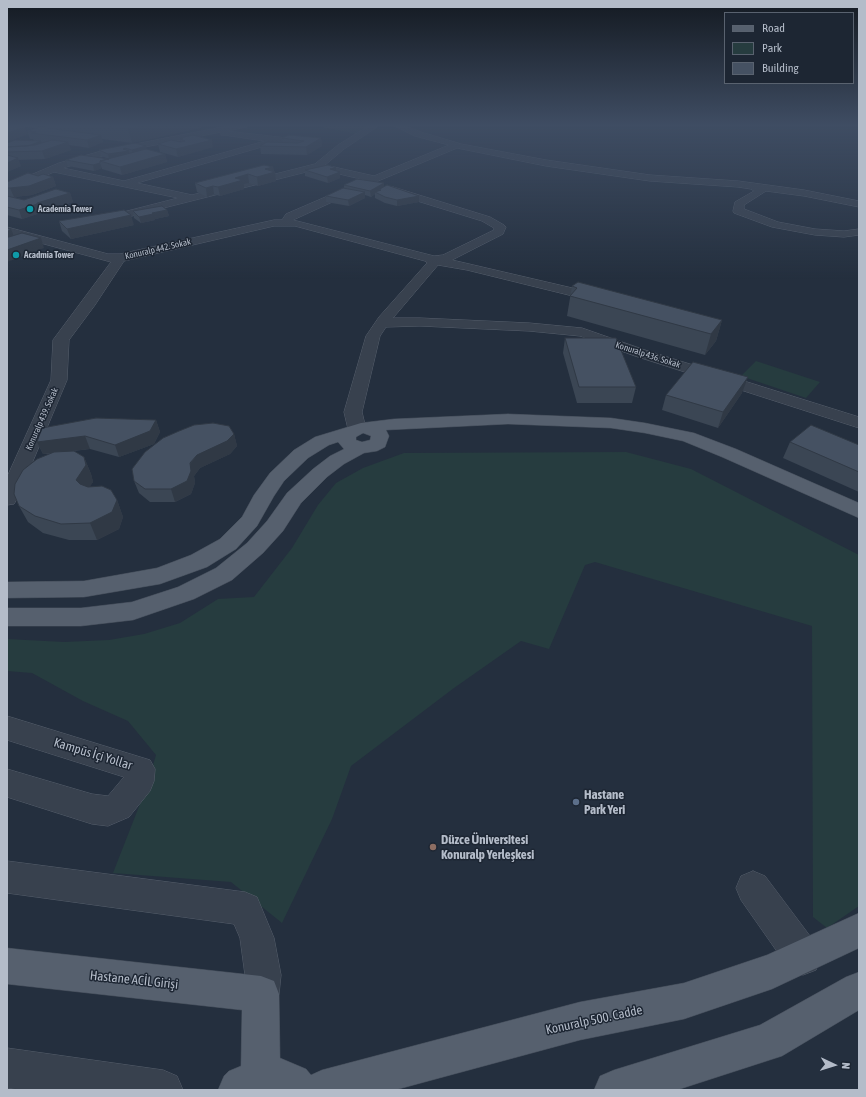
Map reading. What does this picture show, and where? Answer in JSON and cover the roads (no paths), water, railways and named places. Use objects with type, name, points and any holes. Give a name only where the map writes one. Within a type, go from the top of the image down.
[{"type":"main road","points":[[7,590],[84,589],[160,576],[199,561],[228,544],[250,521],[264,495],[277,477],[302,454],[322,441],[362,435],[394,424],[508,419],[589,422],[645,428],[688,437],[729,452],[859,511]]},
{"type":"main road","points":[[7,617],[81,617],[133,611],[186,593],[224,574],[250,552],[275,526],[294,498],[337,460],[362,435],[414,437],[581,434],[633,436],[671,444],[720,461],[859,527]]},
{"type":"main road","name":"Konuralp 500. Cadde","points":[[322,1090],[526,1034],[580,1021],[684,1001],[772,971],[859,930]]},
{"type":"main road","name":"Hastane ACİL Girişi","points":[[7,966],[261,994]]},
{"type":"main road","points":[[614,1090],[768,1042],[859,990]]},
{"type":"main road","points":[[261,994],[249,1084],[277,1077],[292,1083],[298,1090]]},
{"type":"street","points":[[7,189],[36,176]]},
{"type":"street","points":[[87,176],[193,198]]},
{"type":"street","points":[[124,184],[151,176]]},
{"type":"street","points":[[91,224],[278,176]]},
{"type":"street","points":[[354,176],[478,216],[500,227],[499,232],[446,258],[431,260],[434,262],[372,336],[353,412],[362,435]]},
{"type":"street","points":[[286,223],[290,216],[382,176]]},
{"type":"street","points":[[637,176],[738,184],[804,193],[859,204]]},
{"type":"street","points":[[754,187],[761,191],[739,204],[738,210],[750,216],[776,225],[807,231],[844,234],[859,232]]},
{"type":"street","name":"Konuralp 442. Sokak","points":[[7,230],[108,258],[120,258],[274,223],[295,223],[431,260],[467,266],[593,297]]},
{"type":"street","points":[[31,236],[53,232]]},
{"type":"street","name":"Konuralp 439. Sokak","points":[[7,499],[59,380],[61,340],[90,302],[120,258]]},
{"type":"street","name":"Konuralp 436. Sokak","points":[[382,323],[420,322],[529,327],[582,332],[640,353],[825,410],[859,423]]},
{"type":"street","name":"Kampüs İçi Yollar","points":[[7,728],[140,769],[139,781],[118,807],[108,811],[92,809],[7,783]]},
{"type":"street","points":[[7,878],[245,909],[257,938],[263,974],[261,994]]},
{"type":"street","points":[[753,888],[803,957]]},
{"type":"street","points":[[7,1068],[163,1090]]},
{"type":"place","name":"Academia Tower","points":[[30,209]]},
{"type":"place","name":"Acadmia Tower","points":[[16,255]]},
{"type":"place","name":"Hastane Park Yeri","points":[[576,802]]},
{"type":"place","name":"Düzce Üniversitesi Konuralp Yerleşkesi","points":[[433,847]]}]
